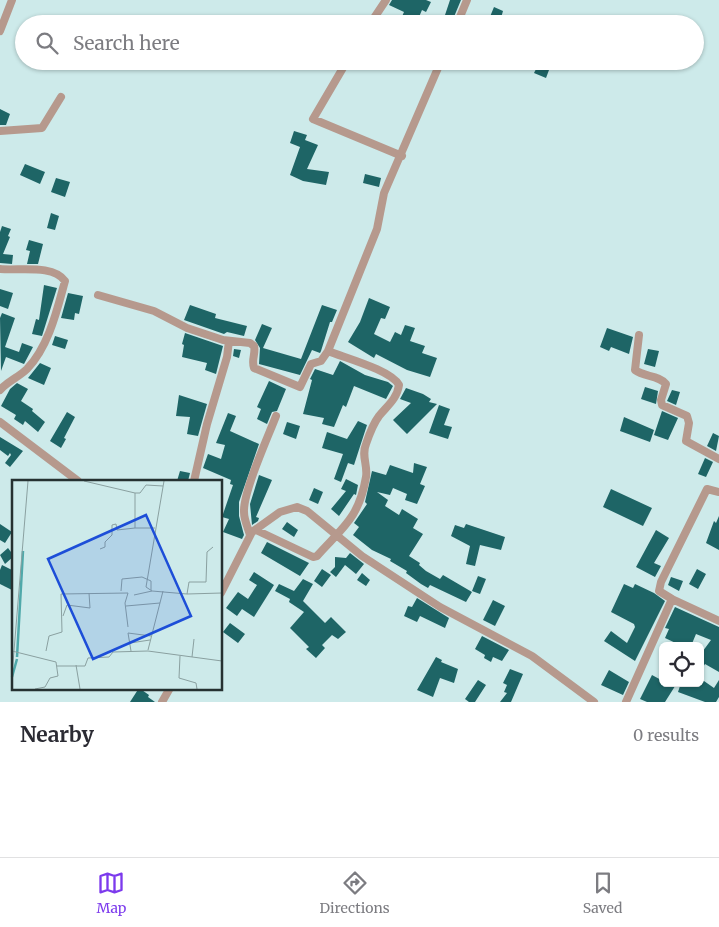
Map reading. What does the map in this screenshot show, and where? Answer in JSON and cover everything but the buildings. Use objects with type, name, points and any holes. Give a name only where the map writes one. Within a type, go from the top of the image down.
[{"type":"street","points":[[0,32],[12,0]]},
{"type":"street","points":[[376,15],[386,0]]},
{"type":"street","points":[[461,15],[467,0]]},
{"type":"street","points":[[342,70],[313,119],[402,156]]},
{"type":"street","points":[[98,295],[154,311],[187,328],[229,341],[250,343],[254,346],[252,362],[254,368],[269,372],[297,388],[301,386],[311,364],[321,361],[328,351],[377,229],[384,193],[402,156],[438,70]]},
{"type":"street","points":[[0,131],[42,128],[61,97]]},
{"type":"street","points":[[0,269],[17,271],[43,269],[59,274],[65,281],[56,316],[42,345],[26,370],[6,383],[0,390]]},
{"type":"street","points":[[639,335],[635,370],[641,374],[663,380],[666,384],[661,400],[662,405],[687,416],[689,423],[686,441],[688,444],[719,458]]},
{"type":"street","points":[[194,480],[207,424],[227,357],[229,341]]},
{"type":"street","points":[[276,416],[254,473],[244,505],[244,516],[253,532],[313,557],[317,556],[356,513],[364,490],[367,469],[363,453],[365,445],[379,417],[391,403],[399,385],[397,381],[384,373],[328,351]]},
{"type":"street","points":[[0,422],[77,480]]},
{"type":"street","points":[[719,492],[710,488],[707,489],[661,582],[659,590],[672,599],[719,621]]},
{"type":"street","points":[[222,591],[253,532],[280,512],[297,507],[307,511],[362,556],[440,607],[532,656],[594,702]]},
{"type":"street","points":[[626,702],[672,599]]},
{"type":"street","points":[[162,702],[169,690]]}]
